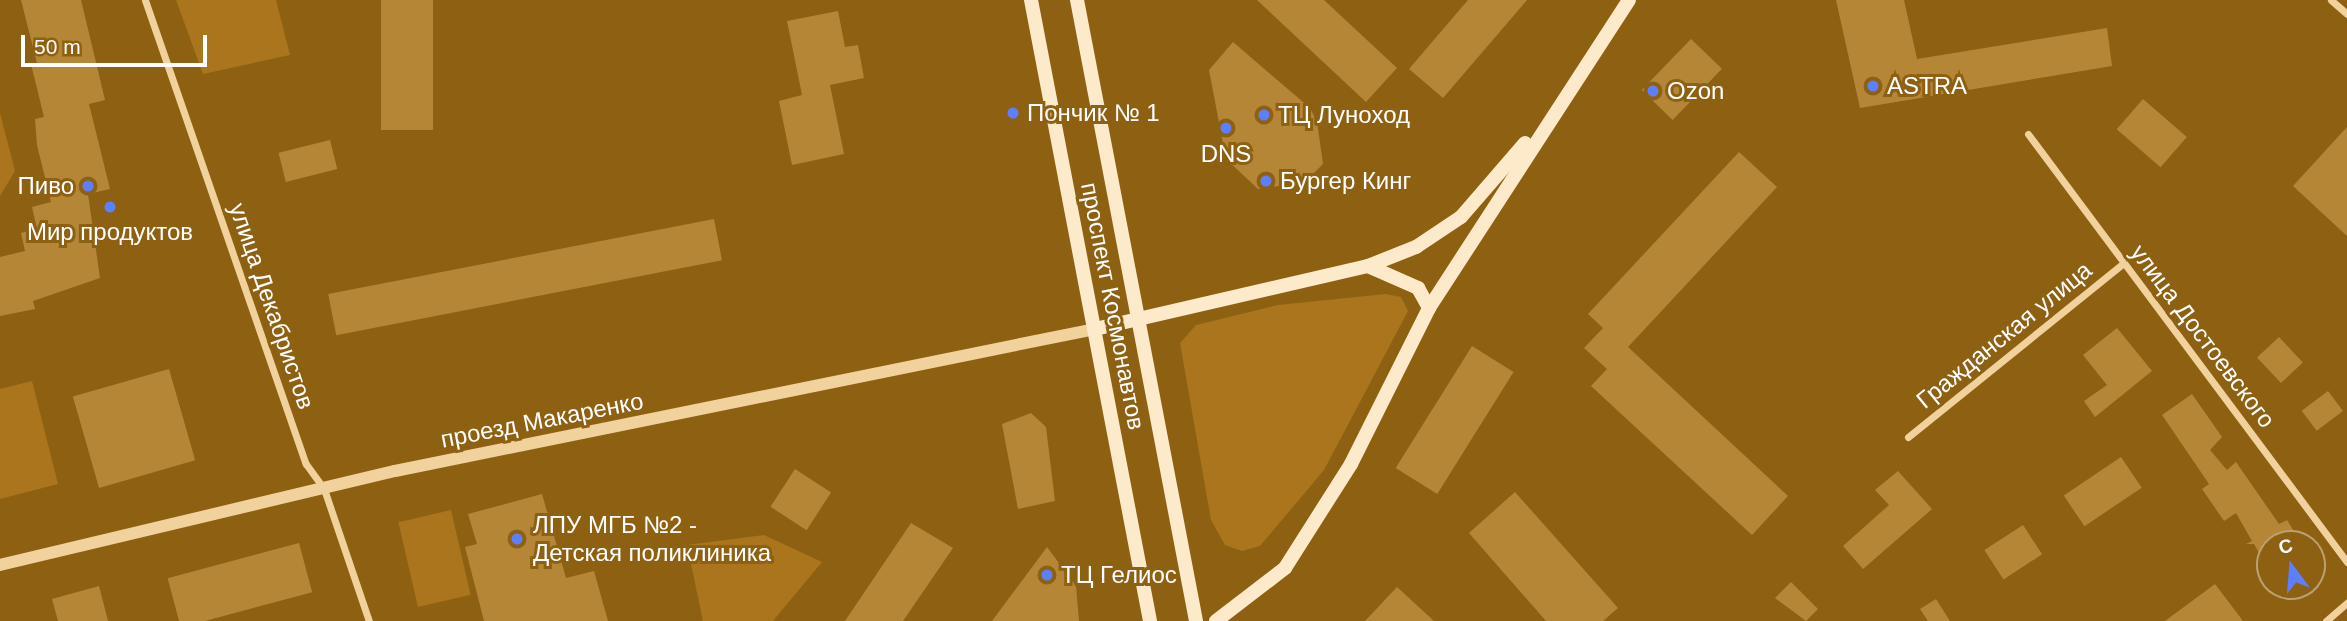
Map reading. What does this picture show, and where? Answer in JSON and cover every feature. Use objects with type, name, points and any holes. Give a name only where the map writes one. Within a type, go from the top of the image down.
[{"type":"main road","name":"проспект Космонавтов","points":[[1031,0],[1150,621]]},
{"type":"main road","name":"проспект Космонавтов","points":[[1077,0],[1196,621]]},
{"type":"main road","points":[[1216,621],[1284,568],[1351,464],[1429,308],[1556,108],[1629,0]]},
{"type":"main road","points":[[1094,329],[1368,267],[1416,247],[1461,217],[1556,108]]},
{"type":"main road","points":[[1368,267],[1418,288],[1429,308]]},
{"type":"street","name":"улица Декабристов","points":[[145,0],[306,464],[324,489],[369,621]]},
{"type":"street","points":[[2331,0],[2347,15]]},
{"type":"street","name":"улица Достоевского","points":[[2028,134],[2347,562]]},
{"type":"street","name":"Гражданская улица","points":[[1908,438],[2124,263]]},
{"type":"street","name":"проезд Макаренко","points":[[0,565],[324,489],[1094,329]]},
{"type":"street","points":[[2326,621],[2347,603]]},
{"type":"shaded area","points":[[176,0],[276,0],[290,55],[203,74]]},
{"type":"shaded area","points":[[0,113],[15,171],[0,196]]},
{"type":"shaded area","points":[[1386,294],[1401,297],[1408,311],[1324,470],[1260,546],[1242,551],[1225,545],[1211,520],[1180,343],[1196,325],[1278,305]]},
{"type":"shaded area","points":[[32,381],[58,484],[0,499],[0,389]]},
{"type":"shaded area","points":[[451,510],[471,595],[418,607],[398,522]]},
{"type":"shaded area","points":[[764,535],[822,562],[773,621],[703,621],[687,545]]},
{"type":"building","points":[[21,0],[81,0],[105,100],[89,104],[110,189],[88,194],[100,278],[33,301],[35,309],[0,316],[0,257],[25,251],[21,233],[37,229],[32,207],[51,202],[37,145],[35,119],[44,117],[31,64],[37,63]]},
{"type":"building","points":[[381,0],[433,0],[433,130],[381,130]]},
{"type":"building","points":[[1257,0],[1324,0],[1397,68],[1366,102]]},
{"type":"building","points":[[1468,0],[1527,0],[1443,98],[1409,69]]},
{"type":"building","points":[[1836,0],[1904,0],[1917,59],[2107,28],[2112,66],[1860,108]]},
{"type":"building","points":[[838,11],[845,47],[858,45],[864,78],[830,85],[844,154],[792,165],[779,101],[802,95],[787,21]]},
{"type":"building","points":[[1691,39],[1722,69],[1673,120],[1642,90]]},
{"type":"building","name":"ТЦ Луноход","points":[[1233,42],[1310,108],[1317,122],[1323,164],[1305,182],[1258,189],[1226,159],[1209,70]]},
{"type":"building","points":[[2143,99],[2187,137],[2161,167],[2117,129]]},
{"type":"building","points":[[2347,127],[2347,236],[2293,186]]},
{"type":"building","points":[[330,140],[337,169],[286,182],[279,153]]},
{"type":"building","points":[[1739,152],[1777,187],[1628,347],[1788,496],[1752,535],[1591,386],[1607,369],[1584,348],[1603,328],[1588,314]]},
{"type":"building","points":[[714,219],[722,260],[336,335],[328,294]]},
{"type":"building","points":[[2117,328],[2152,371],[2095,417],[2084,401],[2107,385],[2083,355]]},
{"type":"building","points":[[2279,337],[2303,363],[2281,383],[2257,357]]},
{"type":"building","points":[[1472,346],[1514,372],[1437,494],[1396,468]]},
{"type":"building","points":[[169,369],[195,460],[99,488],[73,397]]},
{"type":"building","points":[[2328,391],[2343,411],[2317,431],[2302,411]]},
{"type":"building","points":[[2192,394],[2222,437],[2210,450],[2227,470],[2236,462],[2279,524],[2287,520],[2293,530],[2256,530],[2256,548],[2254,544],[2246,544],[2252,541],[2236,513],[2224,521],[2202,489],[2209,484],[2162,415]]},
{"type":"building","points":[[1031,413],[1046,427],[1055,501],[1018,509],[1002,424]]},
{"type":"building","points":[[2121,457],[2142,488],[2084,526],[2064,496]]},
{"type":"building","points":[[795,469],[831,492],[807,530],[770,507]]},
{"type":"building","points":[[1898,471],[1932,509],[1863,569],[1843,546],[1889,505],[1875,490]]},
{"type":"building","points":[[1515,492],[1618,608],[1603,621],[1546,621],[1469,533]]},
{"type":"building","points":[[542,494],[566,578],[594,571],[608,621],[484,621],[465,547],[477,544],[468,514]]},
{"type":"building","points":[[911,523],[953,548],[903,621],[845,621]]},
{"type":"building","points":[[2023,525],[2042,554],[2003,579],[1984,550]]},
{"type":"building","points":[[299,543],[312,592],[205,621],[179,621],[168,578]]},
{"type":"building","name":"ТЦ Гелиос","points":[[1047,547],[1076,586],[1079,621],[992,621]]},
{"type":"building","points":[[1791,582],[1818,609],[1806,621],[1775,598]]},
{"type":"building","points":[[2215,584],[2243,621],[2165,621]]},
{"type":"building","points":[[99,586],[108,621],[58,621],[52,599]]},
{"type":"building","points":[[1397,587],[1434,621],[1365,621]]},
{"type":"building","points":[[1936,599],[1950,621],[1928,621],[1920,609]]},
{"type":"place","name":"ASTRA","points":[[1873,86]]},
{"type":"place","name":"Ozon","points":[[1653,91]]},
{"type":"place","name":"Пончик № 1","points":[[1013,113]]},
{"type":"place","name":"ТЦ Луноход","points":[[1264,115]]},
{"type":"place","name":"DNS","points":[[1226,128]]},
{"type":"place","name":"Бургер Кинг","points":[[1266,181]]},
{"type":"place","name":"Пиво","points":[[88,186]]},
{"type":"place","name":"Мир продуктов","points":[[110,207]]},
{"type":"place","name":"ЛПУ МГБ №2 - Детская поликлиника","points":[[517,539]]},
{"type":"place","name":"ТЦ Гелиос","points":[[1047,575]]}]
